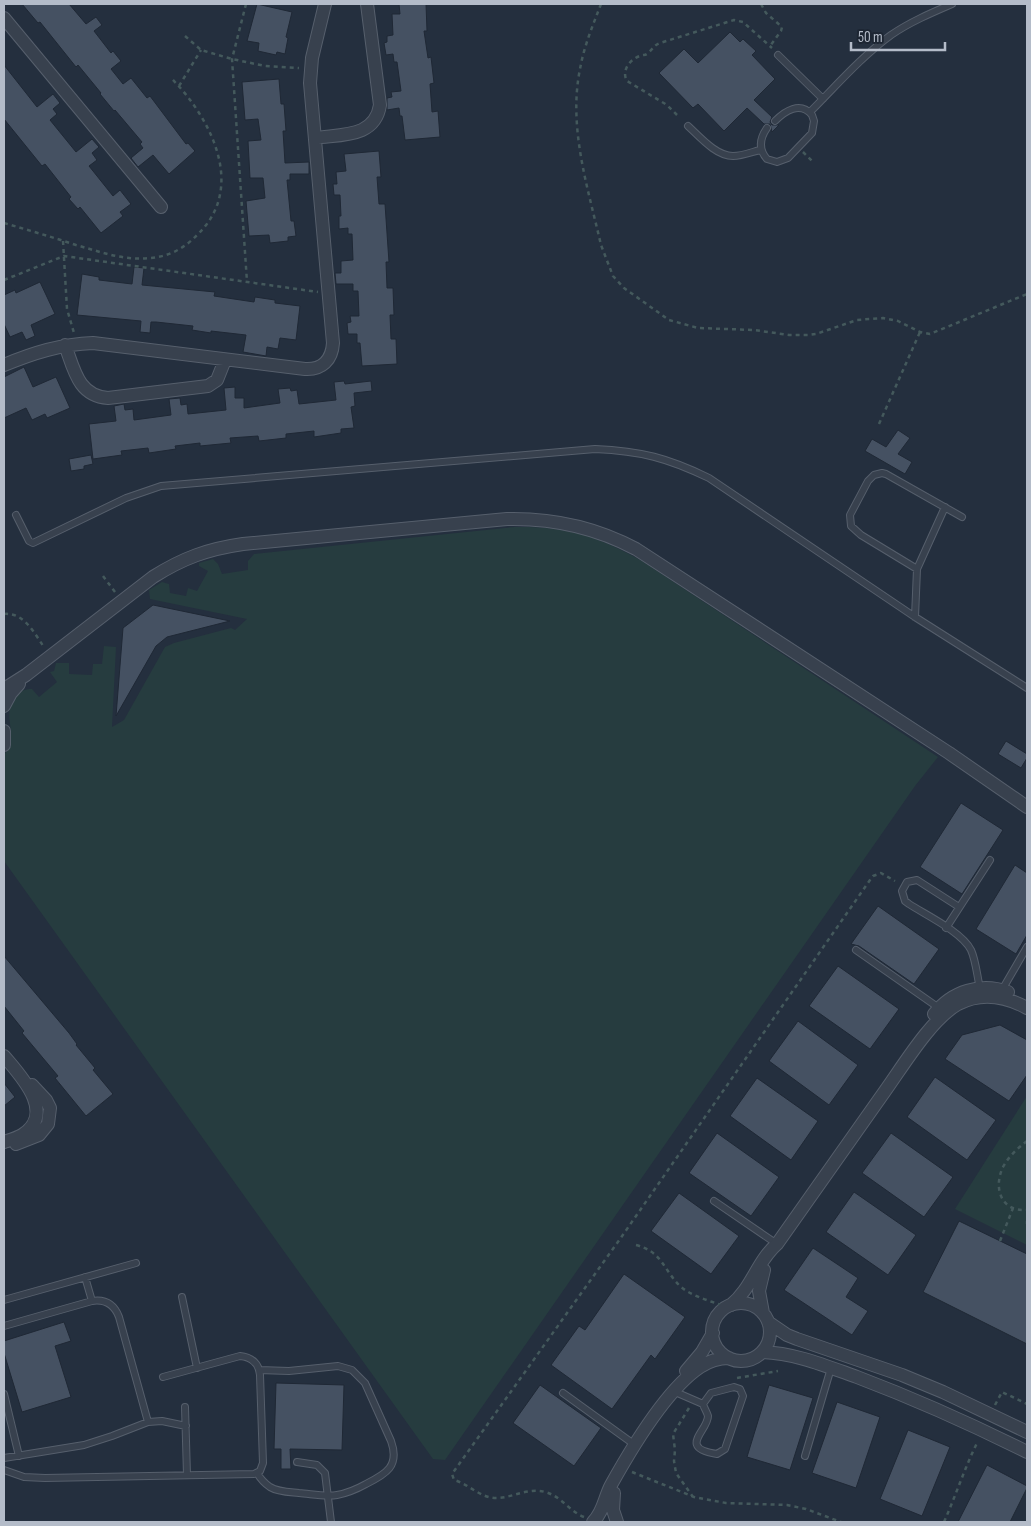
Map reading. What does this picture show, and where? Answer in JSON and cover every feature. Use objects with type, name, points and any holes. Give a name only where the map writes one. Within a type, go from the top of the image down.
[{"type":"street","points":[[4,365],[32,354],[65,345],[78,344],[108,344],[304,369],[314,369],[322,366],[329,360],[332,352],[330,294],[311,98],[311,68],[325,4]]},
{"type":"street","points":[[315,138],[359,132],[374,122],[379,114],[380,105],[367,4]]},
{"type":"street","points":[[4,18],[160,206]]},
{"type":"street","points":[[65,345],[84,388],[90,394],[108,398],[208,386],[217,380],[225,360]]},
{"type":"street","points":[[4,706],[11,692],[26,675],[153,577],[174,564],[196,554],[219,548],[526,519],[566,523],[603,533],[636,550],[949,753],[1027,807]]},
{"type":"street","points":[[4,689],[26,675]]},
{"type":"street","points":[[4,731],[4,745]]},
{"type":"street","points":[[907,1061],[919,1037],[939,1008],[953,996],[980,988],[1002,990],[1027,1001]]},
{"type":"street","points":[[729,1358],[719,1350],[714,1339],[715,1321],[718,1315],[744,1292],[764,1258],[777,1244],[907,1061],[944,1015],[966,1001],[983,997],[1000,997],[1027,1008]]},
{"type":"street","points":[[4,1056],[24,1080],[35,1099],[36,1110],[33,1122],[24,1134],[4,1142]]},
{"type":"street","points":[[4,1148],[34,1138],[44,1131],[48,1124],[50,1112],[48,1104],[31,1083],[24,1080]]},
{"type":"street","points":[[594,1522],[603,1508],[611,1485],[635,1444],[673,1392],[705,1364],[716,1359],[750,1359],[762,1352],[766,1347],[770,1335],[759,1298],[759,1285],[777,1244]]},
{"type":"street","points":[[729,1306],[743,1303],[749,1304],[797,1339],[910,1378],[1027,1432]]},
{"type":"street","points":[[673,1392],[677,1381],[702,1352],[713,1333]]},
{"type":"street","points":[[762,1352],[788,1354],[831,1368],[939,1410],[1027,1452]]},
{"type":"street","points":[[616,1522],[612,1504],[619,1472]]},
{"type":"lane","points":[[810,112],[863,59],[890,36],[921,17],[952,4]]},
{"type":"lane","points":[[778,55],[823,99]]},
{"type":"lane","points":[[768,128],[761,139],[760,150],[766,159],[777,162],[788,158],[799,148],[809,138],[814,127],[814,121],[810,112],[804,109],[790,109],[783,112],[775,121]]},
{"type":"lane","points":[[688,126],[720,153],[728,156],[760,150]]},
{"type":"lane","points":[[16,515],[29,541],[33,543],[126,498],[161,486],[595,449],[624,450],[682,465],[709,478],[915,617],[1027,688]]},
{"type":"lane","points":[[917,569],[854,530],[850,520],[852,510],[870,478],[882,473],[962,517]]},
{"type":"lane","points":[[915,617],[917,569],[945,506]]},
{"type":"lane","points":[[946,928],[990,860]]},
{"type":"lane","points":[[960,907],[917,880],[907,882],[904,886],[902,896],[905,901],[960,938],[970,949],[980,988]]},
{"type":"lane","points":[[1002,990],[1027,947]]},
{"type":"lane","points":[[856,950],[939,1008]]},
{"type":"lane","points":[[714,1201],[777,1244]]},
{"type":"lane","points":[[4,1300],[136,1264]]},
{"type":"lane","points":[[85,1277],[92,1301]]},
{"type":"lane","points":[[182,1297],[197,1368]]},
{"type":"lane","points":[[4,1326],[92,1301],[108,1303],[117,1311],[148,1422]]},
{"type":"lane","points":[[4,1470],[24,1477],[40,1478],[257,1473],[262,1468],[264,1462],[260,1370],[251,1359],[240,1356],[163,1377]]},
{"type":"lane","points":[[257,1473],[264,1483],[274,1489],[328,1496],[338,1495],[360,1488],[380,1478],[391,1466],[394,1458],[394,1449],[365,1383],[352,1370],[338,1366],[289,1371],[260,1370]]},
{"type":"lane","points":[[805,1456],[831,1368]]},
{"type":"lane","points":[[673,1392],[703,1404],[708,1418],[697,1438],[698,1446],[712,1453],[722,1452],[727,1445],[743,1392],[737,1387],[720,1390],[708,1396],[703,1404]]},
{"type":"lane","points":[[563,1393],[635,1444]]},
{"type":"lane","points":[[4,1394],[19,1456]]},
{"type":"lane","points":[[185,1407],[187,1475]]},
{"type":"lane","points":[[4,1458],[84,1445],[148,1422],[186,1426]]},
{"type":"lane","points":[[297,1462],[312,1464],[322,1468],[326,1478],[331,1522]]},
{"type":"path","points":[[246,4],[232,59],[247,282]]},
{"type":"path","points":[[601,4],[584,52],[580,71],[577,90],[576,128],[600,245],[613,276],[624,288],[669,320],[698,328],[754,330],[789,335],[808,335],[857,320],[883,318],[898,321],[926,334],[935,333],[1027,294]]},
{"type":"path","points":[[760,4],[766,13],[782,27],[770,46]]},
{"type":"path","points":[[676,115],[667,105],[627,81],[624,74],[634,59],[647,54],[654,46],[734,20],[743,22],[778,55]]},
{"type":"path","points":[[186,36],[201,50],[232,59],[265,66],[311,68]]},
{"type":"path","points":[[179,86],[201,50]]},
{"type":"path","points":[[799,148],[814,163]]},
{"type":"path","points":[[63,241],[67,310],[78,344]]},
{"type":"path","points":[[4,280],[64,256],[330,294]]},
{"type":"path","points":[[879,424],[920,332]]},
{"type":"path","points":[[103,576],[122,601]]},
{"type":"path","points":[[4,614],[11,614],[21,618],[51,656]]},
{"type":"path","points":[[594,1522],[572,1512],[561,1501],[548,1493],[532,1490],[504,1497],[489,1497],[482,1495],[460,1481],[454,1480],[452,1474],[620,1239],[872,876],[881,873],[895,881]]},
{"type":"path","points":[[1027,1141],[1008,1159],[999,1178],[1001,1197],[1005,1203],[1013,1208],[1027,1210]]},
{"type":"path","points":[[1000,1241],[1013,1208]]},
{"type":"path","points":[[636,1244],[655,1253],[677,1282],[688,1292],[729,1306]]},
{"type":"path","points":[[994,1405],[1002,1392],[1027,1404]]},
{"type":"path","points":[[944,1522],[979,1439]]},
{"type":"path","points":[[619,1472],[694,1497],[726,1503],[787,1505],[806,1509],[841,1522]]},
{"type":"green space","points":[[514,527],[549,528],[581,534],[626,552],[938,757],[915,786],[445,1460],[433,1459],[4,861],[4,755],[11,734],[9,714],[15,698],[20,692],[29,689],[32,689],[39,697],[57,682],[50,672],[54,671],[56,663],[69,663],[69,674],[92,675],[93,664],[102,664],[104,646],[116,647],[112,727],[124,720],[165,647],[231,628],[235,630],[247,619],[150,599],[149,590],[162,582],[169,584],[170,593],[186,596],[188,588],[197,591],[208,571],[199,566],[199,563],[213,559],[218,564],[222,574],[248,570],[248,561],[254,554]]},
{"type":"green space","points":[[1027,1096],[1027,1245],[955,1209]]},
{"type":"building","points":[[22,4],[69,4],[86,24],[96,17],[102,25],[94,31],[111,53],[113,51],[121,61],[111,69],[123,84],[131,78],[147,98],[150,96],[186,144],[188,143],[195,151],[169,174],[153,155],[138,167],[131,158],[143,148],[140,144],[142,142],[114,111],[78,65],[76,67],[40,22],[38,23]]},
{"type":"building","points":[[257,4],[292,12],[286,37],[288,38],[285,54],[277,52],[276,55],[258,51],[259,43],[247,41]]},
{"type":"building","points":[[399,4],[426,4],[427,31],[424,31],[428,58],[431,57],[434,83],[430,84],[432,112],[438,111],[440,137],[405,140],[399,108],[387,110],[387,98],[392,97],[391,92],[401,91],[397,62],[394,62],[393,54],[386,55],[384,43],[387,42],[387,36],[393,35],[392,14],[400,14]]},
{"type":"building","points":[[730,32],[740,42],[743,39],[756,51],[752,55],[775,79],[754,100],[772,117],[770,122],[772,125],[779,125],[772,132],[770,124],[764,124],[747,108],[724,131],[698,104],[693,108],[659,73],[684,49],[698,63]]},
{"type":"building","points":[[4,65],[37,107],[53,94],[60,103],[53,109],[57,114],[50,120],[76,152],[92,139],[99,147],[92,153],[97,160],[89,166],[113,196],[120,190],[131,204],[120,212],[123,216],[101,233],[80,207],[78,209],[69,199],[71,197],[45,164],[42,166],[4,119]]},
{"type":"building","points":[[279,79],[281,104],[284,104],[286,131],[283,131],[285,163],[309,162],[309,174],[290,174],[290,180],[287,180],[291,221],[294,221],[296,236],[288,237],[288,241],[270,243],[269,235],[249,236],[246,201],[265,198],[263,178],[250,178],[248,141],[261,140],[258,119],[245,120],[242,82]]},
{"type":"building","points":[[379,151],[381,177],[377,177],[379,204],[385,204],[389,262],[386,262],[387,288],[393,288],[394,315],[390,315],[391,339],[396,339],[397,364],[362,366],[360,343],[357,343],[357,334],[348,334],[347,323],[351,322],[350,316],[359,316],[358,291],[353,291],[353,284],[336,284],[335,273],[341,273],[341,261],[353,260],[352,234],[348,234],[348,228],[339,229],[339,216],[341,216],[340,195],[334,195],[333,184],[337,184],[336,172],[346,171],[344,154]]},
{"type":"building","points":[[134,267],[144,268],[142,285],[215,292],[214,296],[254,302],[255,297],[275,300],[275,303],[300,306],[296,340],[280,338],[278,349],[267,347],[266,356],[243,352],[246,335],[211,331],[211,333],[192,330],[193,326],[156,322],[151,322],[150,333],[140,332],[141,321],[77,315],[82,274],[99,277],[99,280],[132,284]]},
{"type":"building","points":[[40,282],[55,314],[31,325],[35,336],[26,340],[22,332],[10,337],[4,324],[4,295],[15,290],[16,293]]},
{"type":"building","points":[[24,367],[33,387],[56,377],[70,408],[47,418],[45,414],[32,420],[26,408],[4,418],[4,377]]},
{"type":"building","points":[[344,381],[345,384],[371,381],[372,391],[354,393],[355,406],[351,407],[354,428],[341,429],[341,433],[314,437],[314,431],[286,434],[286,438],[259,441],[258,436],[230,438],[231,443],[200,446],[200,443],[175,446],[176,449],[149,453],[148,448],[121,451],[122,455],[93,459],[89,424],[116,421],[114,406],[124,404],[125,410],[133,409],[134,420],[171,415],[169,399],[180,398],[181,405],[187,404],[188,414],[226,410],[224,388],[235,387],[235,398],[244,398],[244,408],[280,403],[278,389],[290,388],[291,391],[297,390],[299,404],[336,400],[334,382]]},
{"type":"building","points":[[898,430],[910,438],[898,454],[912,462],[905,474],[865,451],[872,439],[886,447]]},
{"type":"building","points":[[91,455],[93,464],[84,466],[84,469],[71,471],[69,459]]},
{"type":"building","points":[[153,605],[230,621],[167,637],[156,646],[116,716],[123,628]]},
{"type":"building","points":[[1006,741],[1027,754],[1027,758],[1021,768],[998,754]]},
{"type":"building","points":[[961,803],[1003,830],[962,894],[920,867]]},
{"type":"building","points":[[1015,865],[1027,873],[1027,935],[1016,954],[976,929]]},
{"type":"building","points":[[878,906],[939,949],[914,984],[859,946],[851,944]]},
{"type":"building","points":[[4,956],[69,1033],[76,1045],[95,1068],[93,1070],[113,1094],[86,1116],[55,1078],[58,1076],[22,1033],[24,1031],[4,1006]]},
{"type":"building","points":[[838,966],[899,1009],[870,1049],[809,1006]]},
{"type":"building","points":[[798,1021],[858,1065],[829,1105],[769,1061]]},
{"type":"building","points":[[1000,1025],[1027,1040],[1027,1075],[1009,1101],[945,1059],[962,1035]]},
{"type":"building","points":[[935,1077],[996,1120],[967,1160],[907,1117]]},
{"type":"building","points":[[757,1078],[818,1121],[791,1160],[730,1116]]},
{"type":"building","points":[[4,1083],[15,1097],[4,1106]]},
{"type":"building","points":[[717,1133],[779,1177],[751,1216],[689,1173]]},
{"type":"building","points":[[891,1133],[953,1177],[924,1217],[862,1173]]},
{"type":"building","points":[[854,1192],[916,1235],[888,1275],[826,1232]]},
{"type":"building","points":[[679,1193],[739,1236],[711,1274],[651,1231]]},
{"type":"building","points":[[959,1221],[1027,1254],[1027,1344],[923,1292]]},
{"type":"building","points":[[813,1248],[858,1278],[846,1297],[868,1311],[852,1335],[784,1290]]},
{"type":"building","points":[[624,1274],[685,1317],[655,1359],[651,1355],[612,1409],[551,1365],[579,1326],[585,1330]]},
{"type":"building","points":[[64,1322],[71,1341],[55,1346],[71,1397],[22,1412],[4,1353],[4,1341]]},
{"type":"building","points":[[276,1383],[344,1385],[342,1450],[290,1449],[291,1469],[281,1469],[281,1449],[274,1449]]},
{"type":"building","points":[[540,1385],[601,1428],[574,1466],[513,1423]]},
{"type":"building","points":[[769,1385],[813,1398],[790,1470],[747,1457]]},
{"type":"building","points":[[837,1402],[880,1417],[856,1488],[812,1473]]},
{"type":"building","points":[[908,1430],[950,1447],[922,1516],[880,1499]]},
{"type":"building","points":[[987,1465],[1027,1486],[1010,1522],[958,1522]]}]
